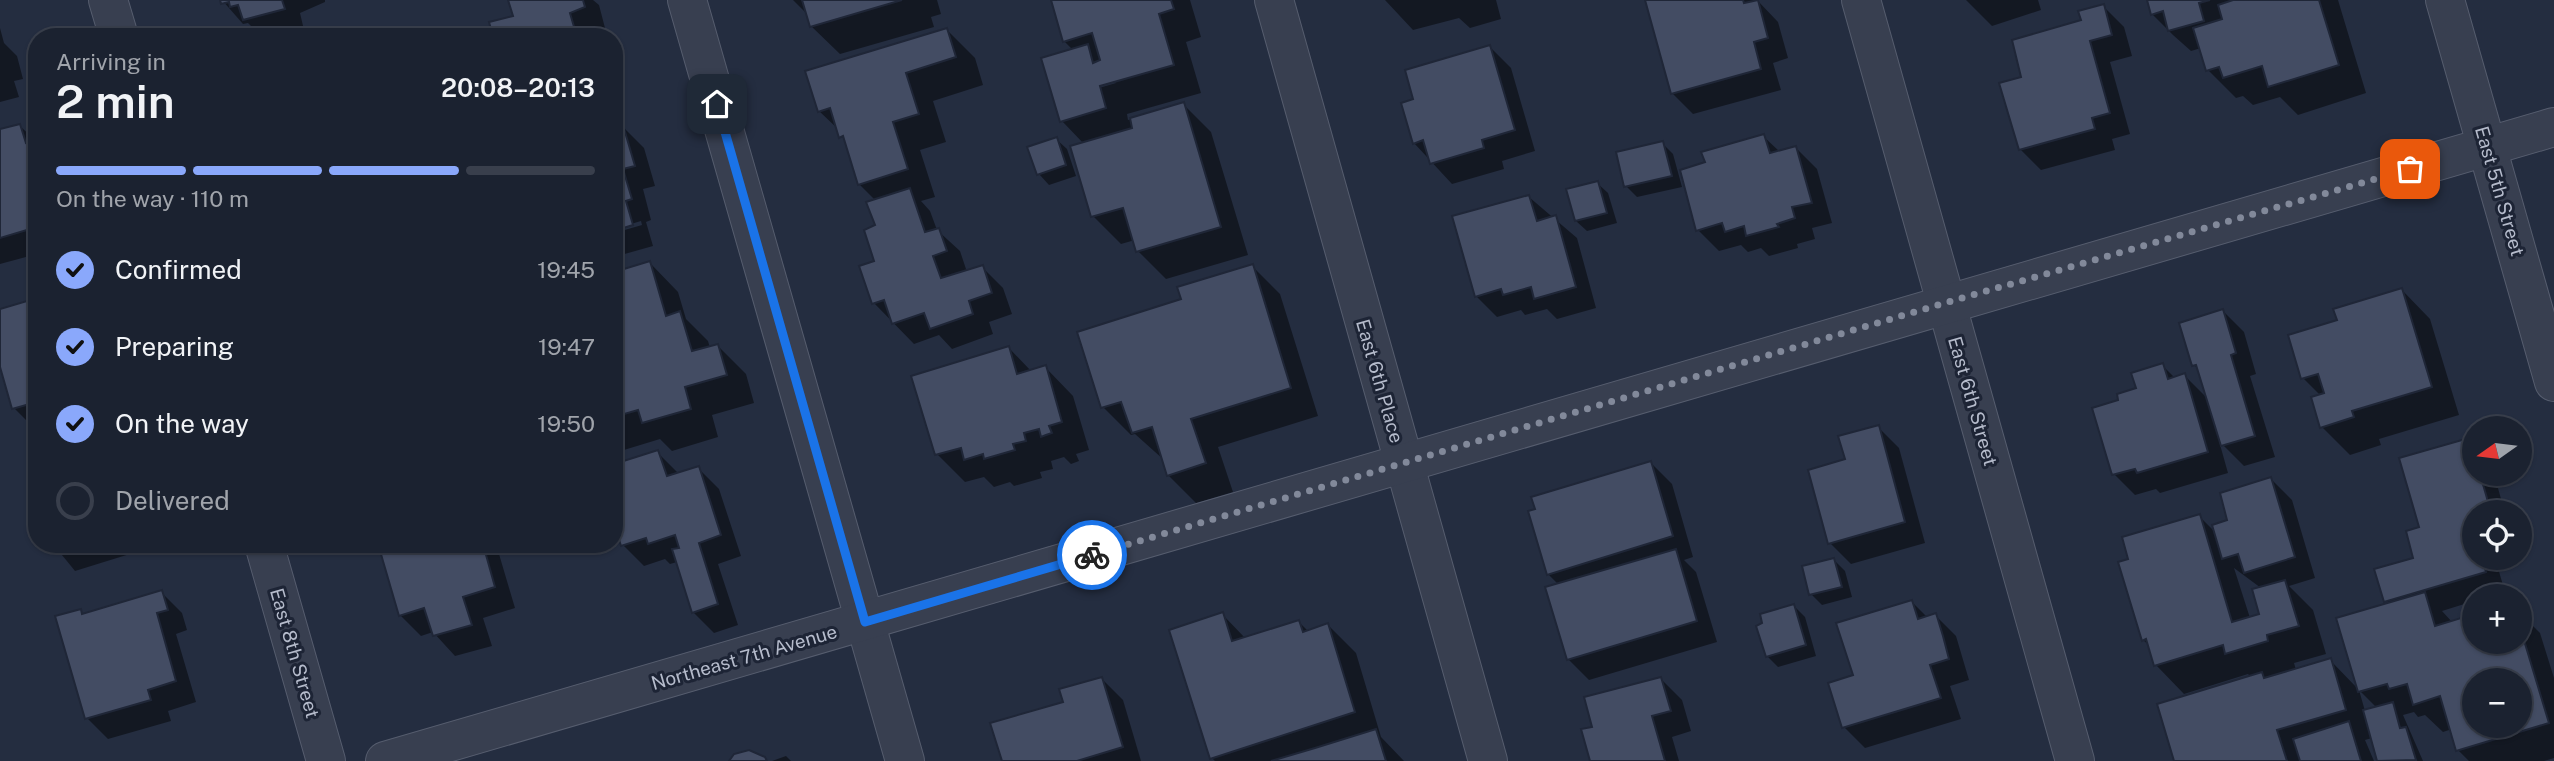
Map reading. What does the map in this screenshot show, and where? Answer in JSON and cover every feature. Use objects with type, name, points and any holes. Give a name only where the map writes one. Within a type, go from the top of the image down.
[{"type":"street","points":[[108,0],[116,28]]},
{"type":"street","points":[[687,0],[905,761]]},
{"type":"street","name":"East 6th Place","points":[[1274,0],[1488,761]]},
{"type":"street","name":"East 6th Street","points":[[1861,0],[2076,761]]},
{"type":"street","name":"East 5th Street","points":[[2445,0],[2554,382]]},
{"type":"street","name":"Northeast 7th Avenue","points":[[385,761],[2554,127]]},
{"type":"street","name":"East 8th Street","points":[[267,553],[326,761]]},
{"type":"building","points":[[220,0],[282,0],[285,9],[243,20],[238,5],[230,7],[229,2],[221,4]]},
{"type":"building","points":[[508,0],[583,0],[585,7],[570,13],[574,28],[491,28],[489,22],[513,16]]},
{"type":"building","points":[[802,0],[902,0],[810,27]]},
{"type":"building","points":[[1051,0],[1171,0],[1174,9],[1159,14],[1174,65],[1100,86],[1106,108],[1060,122],[1041,58],[1088,44],[1093,63],[1100,60],[1092,33],[1063,42]]},
{"type":"building","points":[[1645,0],[1743,0],[1744,3],[1758,0],[1768,38],[1754,42],[1761,69],[1671,94]]},
{"type":"building","points":[[2147,0],[2210,0],[2199,3],[2204,21],[2168,31],[2163,11],[2151,15]]},
{"type":"building","points":[[2233,0],[2319,0],[2339,65],[2268,87],[2262,66],[2223,78],[2219,67],[2206,71],[2193,28],[2222,19],[2218,5]]},
{"type":"building","points":[[2104,4],[2112,35],[2090,41],[2110,113],[2092,118],[2095,129],[2019,150],[1999,83],[2021,77],[2012,40],[2081,20],[2078,11]]},
{"type":"building","points":[[947,28],[956,57],[906,73],[919,114],[893,122],[908,169],[858,185],[843,136],[839,138],[830,108],[818,112],[805,71]]},
{"type":"building","points":[[1490,45],[1515,130],[1482,140],[1484,148],[1430,164],[1423,140],[1413,144],[1401,103],[1413,99],[1405,70]]},
{"type":"building","points":[[1184,102],[1221,227],[1136,252],[1123,208],[1091,217],[1070,146],[1132,128],[1130,118]]},
{"type":"building","points":[[20,124],[28,142],[28,230],[0,238],[0,129]]},
{"type":"building","points":[[623,125],[635,166],[623,169]]},
{"type":"building","points":[[1764,134],[1770,153],[1796,146],[1812,203],[1792,207],[1795,218],[1777,224],[1779,227],[1746,236],[1744,226],[1725,232],[1722,223],[1696,231],[1680,170],[1705,162],[1701,152]]},
{"type":"building","points":[[1057,137],[1066,165],[1037,175],[1027,147]]},
{"type":"building","points":[[1663,141],[1672,176],[1624,187],[1616,152]]},
{"type":"building","points":[[623,169],[632,199],[626,201],[633,225],[623,228]]},
{"type":"building","points":[[1598,181],[1607,213],[1575,221],[1566,189]]},
{"type":"building","points":[[910,188],[925,232],[939,228],[947,251],[933,256],[941,278],[983,265],[992,293],[969,301],[973,314],[930,329],[924,313],[892,324],[884,300],[872,304],[859,266],[874,261],[864,230],[875,225],[866,202]]},
{"type":"building","points":[[1529,195],[1537,221],[1556,215],[1576,287],[1534,299],[1531,287],[1503,295],[1501,289],[1475,297],[1452,216]]},
{"type":"building","points":[[650,261],[666,316],[680,311],[692,351],[718,344],[727,375],[685,387],[691,409],[642,423],[638,410],[623,414],[623,269]]},
{"type":"building","points":[[1253,264],[1291,388],[1191,419],[1206,463],[1167,476],[1152,427],[1132,433],[1121,402],[1101,408],[1077,332],[1181,299],[1177,287]]},
{"type":"building","points":[[2402,288],[2432,387],[2352,411],[2354,417],[2320,428],[2311,397],[2324,393],[2318,374],[2301,379],[2288,335],[2337,320],[2333,309]]},
{"type":"building","points":[[28,301],[28,405],[12,409],[0,367],[0,309]]},
{"type":"building","points":[[2223,309],[2236,353],[2231,355],[2255,436],[2221,446],[2196,365],[2192,366],[2179,323]]},
{"type":"building","points":[[1009,346],[1017,374],[1046,365],[1062,422],[1049,426],[1052,433],[1041,437],[1039,429],[1024,433],[1026,441],[1013,444],[1015,450],[984,459],[983,454],[964,460],[961,448],[935,455],[911,376]]},
{"type":"building","points":[[2163,363],[2168,379],[2185,373],[2208,452],[2137,473],[2135,469],[2112,475],[2092,408],[2118,400],[2117,394],[2136,388],[2131,373]]},
{"type":"building","points":[[1879,425],[1905,522],[1828,544],[1808,470],[1845,459],[1838,436]]},
{"type":"building","points":[[2462,440],[2462,486],[2483,486],[2488,500],[2462,500],[2462,570],[2486,572],[2384,602],[2374,569],[2413,558],[2406,531],[2419,527],[2399,458]]},
{"type":"building","points":[[658,450],[667,476],[699,466],[721,535],[699,543],[718,604],[692,613],[672,549],[679,548],[675,535],[648,544],[646,538],[623,545],[623,461]]},
{"type":"building","points":[[1651,461],[1673,536],[1547,575],[1528,511],[1535,509],[1531,497]]},
{"type":"building","points":[[2271,477],[2295,557],[2244,573],[2238,554],[2222,559],[2212,525],[2227,520],[2220,493]]},
{"type":"building","points":[[2200,514],[2232,622],[2259,614],[2252,589],[2285,580],[2299,626],[2267,635],[2268,641],[2225,654],[2223,645],[2154,666],[2146,639],[2142,641],[2118,562],[2128,559],[2122,537]]},
{"type":"building","points":[[1676,549],[1697,621],[1567,660],[1545,587]]},
{"type":"building","points":[[381,553],[486,553],[495,587],[463,597],[472,625],[433,636],[424,608],[399,616]]},
{"type":"building","points":[[1834,558],[1842,587],[1809,595],[1802,566]]},
{"type":"building","points":[[162,590],[168,610],[157,613],[176,681],[148,690],[151,700],[85,719],[55,616],[81,609],[82,614]]},
{"type":"building","points":[[2425,592],[2435,626],[2462,618],[2462,654],[2528,654],[2549,723],[2532,728],[2532,668],[2462,668],[2462,738],[2499,738],[2456,751],[2440,696],[2413,705],[2407,684],[2389,689],[2387,684],[2358,692],[2336,618]]},
{"type":"building","points":[[1912,600],[1918,619],[1936,613],[1943,636],[1949,659],[1930,665],[1941,698],[1842,728],[1828,683],[1853,675],[1836,623]]},
{"type":"building","points":[[1794,604],[1806,645],[1766,657],[1756,626],[1762,623],[1760,614]]},
{"type":"building","points":[[1223,612],[1232,641],[1299,620],[1303,632],[1328,623],[1355,712],[1210,759],[1169,630]]},
{"type":"building","points":[[2331,658],[2346,710],[2277,730],[2287,761],[2174,761],[2157,704],[2262,672],[2264,678]]},
{"type":"building","points":[[1102,677],[1123,747],[1077,761],[1002,761],[990,723],[1063,702],[1059,689]]},
{"type":"building","points":[[1661,677],[1671,711],[1652,716],[1665,761],[1590,761],[1581,729],[1592,727],[1584,697]]},
{"type":"building","points":[[2393,702],[2400,728],[2406,727],[2416,760],[2377,761],[2363,710]]},
{"type":"building","points":[[2349,721],[2361,761],[2300,761],[2293,739]]},
{"type":"building","points":[[1376,729],[1386,761],[1271,761],[1315,748]]},
{"type":"building","points":[[749,750],[765,757],[767,761],[729,761],[734,754]]},
{"type":"way so far","points":[[1092,555],[2410,169]]},
{"type":"route","points":[[717,104],[865,622],[1092,555]]}]
